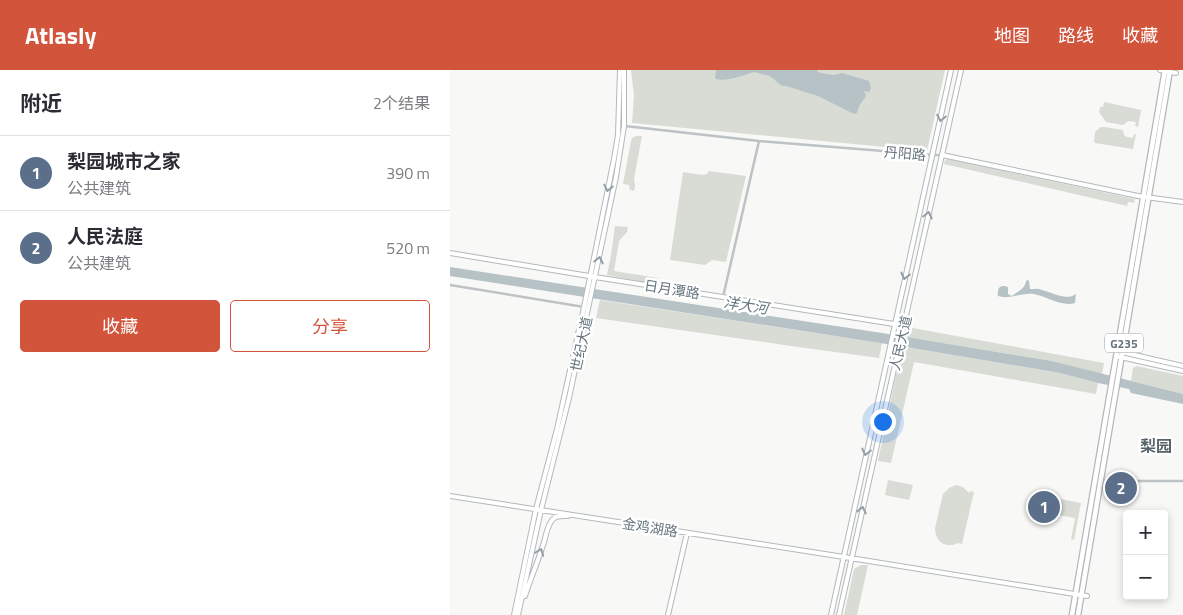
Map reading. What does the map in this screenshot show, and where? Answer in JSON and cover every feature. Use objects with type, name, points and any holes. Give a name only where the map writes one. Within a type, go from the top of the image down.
[{"type":"highway","name":"G235","points":[[1078,615],[1079,594],[1166,70]]},
{"type":"highway","name":"G235","points":[[1072,615],[1079,594]]},
{"type":"street","name":"世纪大道","points":[[514,615],[536,509],[557,428],[584,307],[614,159],[618,135],[620,70]]},
{"type":"street","name":"世纪大道","points":[[519,615],[541,510],[569,398],[616,177],[624,126],[624,70]]},
{"type":"street","name":"人民大道","points":[[831,615],[951,70]]},
{"type":"street","name":"人民大道","points":[[839,615],[961,70]]},
{"type":"street","points":[[1166,70],[1176,73]]},
{"type":"street","name":"丹阳路","points":[[624,126],[759,141],[942,155],[1146,197],[1183,202]]},
{"type":"street","points":[[723,297],[759,141]]},
{"type":"street","points":[[927,181],[933,179],[935,184]]},
{"type":"street","name":"日月潭路","points":[[450,253],[894,324]]},
{"type":"street","points":[[450,285],[584,307]]},
{"type":"street","points":[[1119,354],[1183,366]]},
{"type":"street","points":[[1119,354],[1183,371]]},
{"type":"street","points":[[1098,481],[1183,482]]},
{"type":"street","name":"金鸡湖路","points":[[450,496],[1087,596]]},
{"type":"street","points":[[519,615],[549,525],[558,516],[579,516]]},
{"type":"street","points":[[668,615],[686,533]]},
{"type":"street","points":[[849,534],[852,538],[856,535]]},
{"type":"street","points":[[838,582],[841,581],[845,584]]},
{"type":"shaded area","points":[[631,70],[945,70],[927,151],[632,123],[634,96]]},
{"type":"shaded area","points":[[716,70],[817,70],[818,72],[834,75],[842,73],[869,81],[871,88],[869,92],[864,91],[866,96],[859,106],[857,113],[854,114],[818,96],[782,86],[770,76],[754,72],[720,80],[715,78]]},
{"type":"shaded area","points":[[1104,102],[1141,110],[1138,127],[1135,126],[1136,122],[1128,121],[1123,125],[1106,122],[1099,112]]},
{"type":"shaded area","points":[[1101,127],[1123,130],[1124,135],[1127,137],[1133,138],[1134,134],[1136,134],[1133,149],[1095,143],[1095,132]]},
{"type":"shaded area","points":[[636,136],[642,136],[634,179],[634,191],[630,190],[629,185],[623,184],[631,141]]},
{"type":"shaded area","points":[[948,159],[1135,199],[1134,203],[1128,202],[1127,206],[944,164],[945,160]]},
{"type":"shaded area","points":[[709,171],[746,176],[726,262],[712,260],[705,265],[670,260],[683,172],[702,175],[707,174]]},
{"type":"shaded area","points":[[615,226],[628,227],[627,232],[619,241],[614,271],[658,278],[652,284],[607,275]]},
{"type":"shaded area","points":[[450,267],[1052,361],[1183,394],[1183,404],[1131,393],[1129,389],[1060,373],[450,276]]},
{"type":"shaded area","points":[[1028,280],[1030,289],[1039,289],[1064,297],[1076,294],[1075,303],[1060,303],[1034,294],[1007,297],[998,296],[1001,286],[1008,287],[1008,294],[1012,296],[1023,288]]},
{"type":"shaded area","points":[[600,300],[882,343],[879,358],[596,318]]},
{"type":"shaded area","points":[[907,327],[1104,363],[1102,374],[1052,361],[905,337]]},
{"type":"shaded area","points":[[902,347],[1060,373],[1098,383],[1096,394],[914,362],[891,463],[878,461]]},
{"type":"shaded area","points":[[1137,366],[1183,376],[1183,394],[1131,381],[1133,368]]},
{"type":"shaded area","points":[[888,480],[913,485],[909,500],[885,495]]},
{"type":"shaded area","points":[[956,485],[963,487],[969,493],[970,491],[974,492],[962,544],[945,545],[937,537],[935,528],[943,494],[949,488]]},
{"type":"shaded area","points":[[1061,499],[1081,503],[1074,540],[1071,539],[1075,518],[1058,515]]},
{"type":"shaded area","points":[[861,565],[868,565],[857,615],[844,615],[854,569]]},
{"type":"place","name":"人民法庭","points":[[1121,488]]},
{"type":"place","name":"梨园城市之家","points":[[1044,507]]},
{"type":"district","name":"梨园","points":[[1156,446]]},
{"type":"water label","name":"洋大河","points":[[746,305]]}]
